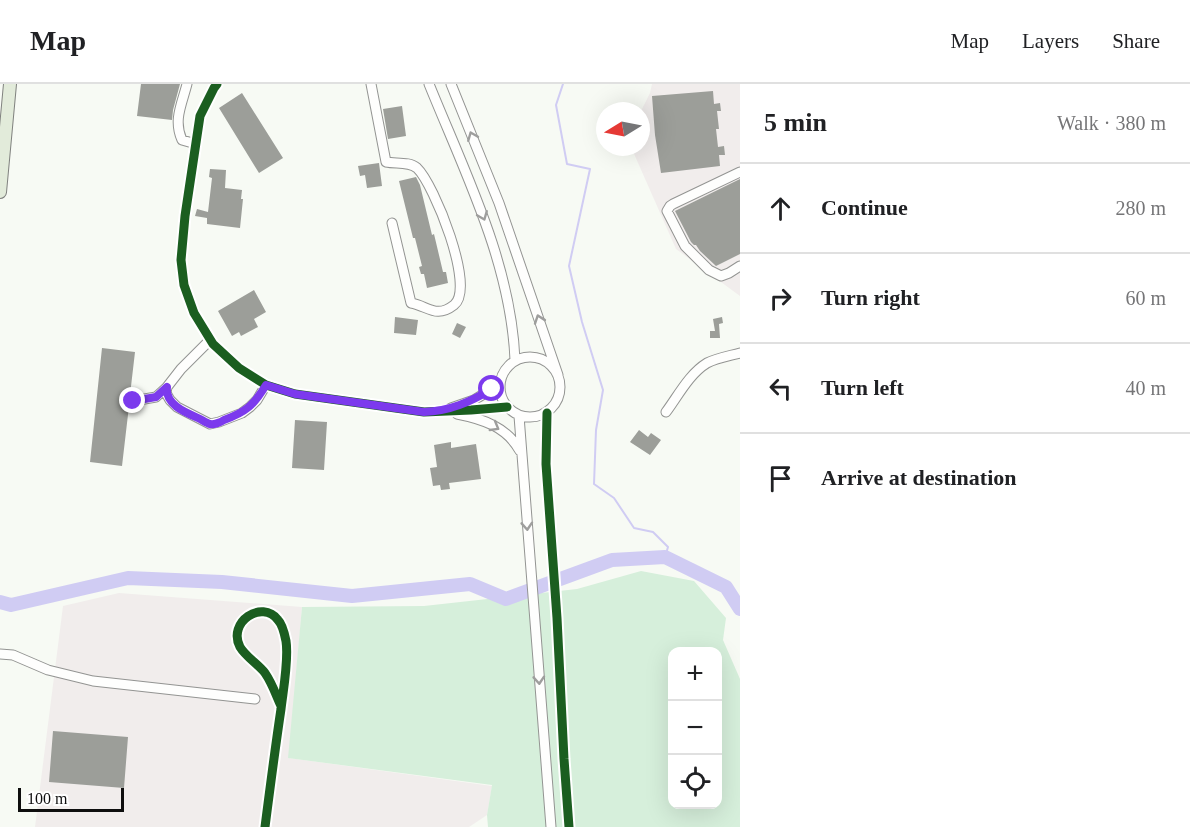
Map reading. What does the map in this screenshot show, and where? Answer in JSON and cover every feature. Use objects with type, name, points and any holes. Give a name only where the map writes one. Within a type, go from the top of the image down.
[{"type":"main road","points":[[0,192],[6,89]]},
{"type":"street","points":[[187,84],[177,123],[182,140],[196,144]]},
{"type":"street","points":[[217,84],[200,116],[181,260],[184,285],[194,314],[213,344],[239,368],[266,385],[295,394],[424,412],[507,407]]},
{"type":"street","points":[[371,84],[386,162],[416,166],[430,188],[445,222],[460,272],[460,296],[458,302],[453,306],[441,311],[431,311],[411,303],[392,223]]},
{"type":"street","points":[[429,84],[489,232],[507,296],[514,337],[515,360]]},
{"type":"street","points":[[451,84],[499,203],[558,375],[560,383],[558,400],[547,413],[529,418],[519,416],[507,407],[501,394],[500,384],[502,375],[515,360],[535,357],[544,360],[558,375]]},
{"type":"street","points":[[740,172],[673,204],[667,211],[685,246],[709,270],[721,276],[740,266]]},
{"type":"street","points":[[133,401],[156,397],[210,340]]},
{"type":"street","points":[[666,412],[699,369],[708,363],[740,353]]},
{"type":"street","points":[[441,411],[474,400],[500,384]]},
{"type":"street","points":[[167,387],[166,393],[177,407],[210,424],[242,413],[257,400],[266,385]]},
{"type":"street","points":[[441,411],[479,418],[503,431],[522,454]]},
{"type":"street","points":[[547,413],[546,464],[569,827]]},
{"type":"street","points":[[519,416],[551,827]]},
{"type":"street","points":[[265,827],[286,670],[286,641],[278,620],[269,613],[259,612],[243,620],[237,635],[240,646],[265,673],[281,706]]},
{"type":"street","points":[[0,654],[13,655],[48,670],[93,681],[255,699]]},
{"type":"shaded area","points":[[652,84],[740,84],[740,296],[676,249],[635,156],[650,156],[650,102],[646,102]]},
{"type":"shaded area","points":[[119,593],[302,607],[289,758],[492,786],[487,815],[469,827],[35,827],[63,606]]},
{"type":"green space","points":[[641,571],[694,581],[726,618],[723,640],[740,679],[740,827],[488,827],[487,815],[492,785],[288,758],[302,607],[424,606],[577,589]]},
{"type":"building","points":[[141,84],[180,84],[172,120],[137,116]]},
{"type":"building","points":[[713,91],[714,104],[720,103],[721,111],[717,111],[719,129],[716,129],[718,147],[724,146],[725,155],[719,155],[720,166],[661,173],[652,96]]},
{"type":"building","points":[[242,93],[283,158],[259,173],[219,108]]},
{"type":"building","points":[[402,106],[406,136],[388,139],[383,109]]},
{"type":"building","points":[[379,163],[382,186],[367,188],[365,175],[360,176],[358,166]]},
{"type":"building","points":[[210,169],[226,170],[225,188],[242,190],[240,228],[207,224],[207,218],[195,216],[197,209],[208,212],[212,178],[209,177]]},
{"type":"building","points":[[416,177],[448,283],[427,288],[424,274],[421,274],[419,267],[422,266],[399,181]]},
{"type":"building","points":[[740,179],[740,254],[716,266],[691,242],[675,211]]},
{"type":"building","points":[[254,290],[266,312],[254,319],[258,327],[241,336],[239,332],[232,336],[218,311]]},
{"type":"building","points":[[395,317],[418,320],[416,335],[394,333]]},
{"type":"building","points":[[722,317],[723,323],[719,324],[720,338],[710,338],[710,331],[715,331],[713,319]]},
{"type":"building","points":[[457,323],[466,327],[460,338],[452,334]]},
{"type":"building","points":[[102,348],[135,352],[130,395],[127,399],[129,406],[122,466],[90,462]]},
{"type":"building","points":[[295,420],[327,422],[324,470],[292,468]]},
{"type":"building","points":[[639,430],[648,437],[651,433],[661,440],[650,455],[630,442]]},
{"type":"building","points":[[451,442],[451,448],[476,444],[481,479],[449,483],[450,489],[441,490],[440,485],[433,486],[430,468],[437,467],[434,445]]},
{"type":"building","points":[[53,731],[128,737],[124,788],[49,782]]},
{"type":"waterway","points":[[563,84],[556,105],[567,164],[590,169],[569,266],[582,322],[603,390],[596,430],[594,484],[614,498],[634,528],[653,532],[668,547],[665,557]]},
{"type":"waterway","points":[[0,602],[11,605],[128,578],[222,582],[352,596],[470,584],[506,599],[612,560],[665,557],[726,587],[740,609]]},
{"type":"cycle path","points":[[217,84],[200,116],[181,260],[184,285],[194,313],[213,344],[239,368],[266,385],[295,394],[424,412],[507,407]]},
{"type":"cycle path","points":[[547,413],[546,464],[569,827]]},
{"type":"cycle path","points":[[265,827],[285,675],[287,649],[284,633],[278,620],[271,614],[256,613],[248,616],[242,622],[237,638],[243,651],[267,677],[272,685],[281,706]]},
{"type":"route","points":[[133,401],[156,397],[167,387],[166,393],[177,407],[210,424],[242,413],[257,400],[266,385],[295,394],[424,412],[441,411],[474,400],[492,389]]}]
